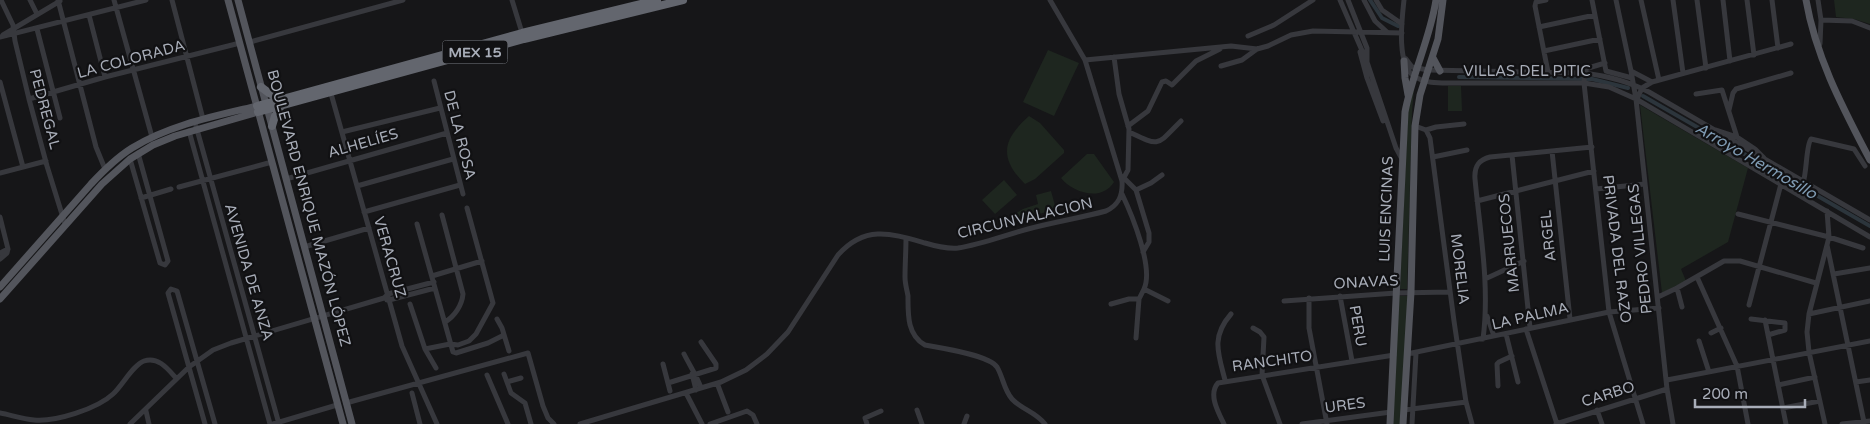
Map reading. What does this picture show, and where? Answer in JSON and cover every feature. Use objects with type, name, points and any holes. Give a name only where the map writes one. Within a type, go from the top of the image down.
[{"type":"highway","name":"MEX 15","points":[[267,107],[657,0]]},
{"type":"highway","name":"MEX 15","points":[[523,36],[683,0]]},
{"type":"highway","points":[[262,87],[282,103],[272,126]]},
{"type":"highway","points":[[258,109],[267,107]]},
{"type":"main road","name":"BOULEVARD ENRIQUE MAZÓN LÓPEZ","points":[[228,0],[342,424]]},
{"type":"main road","name":"BOULEVARD ENRIQUE MAZÓN LÓPEZ","points":[[238,0],[352,424]]},
{"type":"main road","name":"LUIS ENCINAS","points":[[1390,424],[1405,112],[1436,0]]},
{"type":"main road","points":[[1403,424],[1411,292],[1415,126],[1420,95],[1439,36],[1444,0]]},
{"type":"main road","points":[[1807,0],[1820,44],[1835,82],[1870,152]]},
{"type":"main road","points":[[1807,0],[1812,30],[1827,73],[1870,160]]},
{"type":"main road","points":[[1428,34],[1431,40],[1439,36]]},
{"type":"main road","points":[[1404,58],[1404,78],[1408,96]]},
{"type":"main road","points":[[1433,58],[1440,71]]},
{"type":"main road","points":[[0,299],[105,169],[127,151],[152,137],[204,120],[258,109]]},
{"type":"main road","points":[[197,127],[258,109]]},
{"type":"main road","points":[[0,287],[64,221],[130,158],[153,145],[204,124],[204,120]]},
{"type":"main road","points":[[130,158],[133,151],[150,141],[152,137]]},
{"type":"street","name":"PEDREGAL","points":[[1,0],[11,19],[29,99],[64,221]]},
{"type":"street","points":[[30,0],[37,14]]},
{"type":"street","points":[[114,0],[152,137]]},
{"type":"street","points":[[14,31],[64,22],[142,0]]},
{"type":"street","points":[[172,0],[204,120]]},
{"type":"street","points":[[250,42],[403,0]]},
{"type":"street","points":[[512,0],[523,36]]},
{"type":"street","points":[[1050,0],[1085,60],[1123,180],[1136,190],[1150,238],[1143,252]]},
{"type":"street","points":[[1248,36],[1274,24],[1314,0]]},
{"type":"street","points":[[1340,0],[1361,46],[1396,148],[1402,159]]},
{"type":"street","points":[[1348,0],[1368,51],[1367,62]]},
{"type":"street","points":[[1364,0],[1372,16],[1387,33]]},
{"type":"street","points":[[1376,0],[1382,10],[1402,24]]},
{"type":"street","points":[[1404,0],[1402,24],[1404,58],[1408,69],[1415,77]]},
{"type":"street","points":[[1546,0],[1535,5],[1548,72]]},
{"type":"street","points":[[1592,0],[1608,72],[1632,78]]},
{"type":"street","name":"PEDRO VILLEGAS","points":[[1616,0],[1636,99],[1672,424]]},
{"type":"street","points":[[1641,0],[1659,80]]},
{"type":"street","points":[[1672,0],[1683,73]]},
{"type":"street","points":[[1697,0],[1706,68]]},
{"type":"street","points":[[1723,0],[1730,61]]},
{"type":"street","points":[[1747,0],[1754,55]]},
{"type":"street","points":[[1772,0],[1778,48]]},
{"type":"street","points":[[1818,0],[1821,20],[1820,44]]},
{"type":"street","points":[[0,37],[14,31],[37,14],[60,1],[96,147],[105,169]]},
{"type":"street","points":[[89,15],[105,77]]},
{"type":"street","points":[[1539,27],[1595,15]]},
{"type":"street","points":[[1821,20],[1852,21],[1870,28]]},
{"type":"street","points":[[37,28],[60,118]]},
{"type":"street","points":[[1221,66],[1242,60],[1257,49],[1301,32],[1402,33]]},
{"type":"street","points":[[1544,51],[1600,39]]},
{"type":"street","name":"LA COLORADA","points":[[29,99],[105,77],[240,43]]},
{"type":"street","points":[[1636,99],[1642,88],[1652,82],[1792,44]]},
{"type":"street","points":[[1085,60],[1224,47],[1243,46],[1257,49]]},
{"type":"street","points":[[1361,46],[1365,72],[1383,121]]},
{"type":"street","points":[[1129,129],[1148,111],[1162,82],[1172,85],[1196,61],[1224,47]]},
{"type":"street","points":[[1114,57],[1119,94],[1129,129],[1129,166],[1123,180],[1122,194],[1143,252],[1148,273],[1139,299],[1136,338]]},
{"type":"street","points":[[1404,58],[1411,66],[1418,68]]},
{"type":"street","points":[[1584,73],[1587,68],[1605,62]]},
{"type":"street","name":"VILLAS DEL PITIC","points":[[1418,68],[1453,72],[1584,73],[1634,84],[1870,220]]},
{"type":"street","points":[[1631,71],[1652,82]]},
{"type":"street","points":[[1453,72],[1450,78],[1453,83]]},
{"type":"street","name":"PRIVADA DEL RAZO","points":[[1584,73],[1609,312],[1643,424]]},
{"type":"street","points":[[1728,110],[1736,89],[1791,73]]},
{"type":"street","name":"VILLAS DEL PITIC","points":[[1415,77],[1453,83],[1584,83],[1609,87],[1636,99],[1870,237]]},
{"type":"street","name":"DE LA ROSA","points":[[434,81],[463,194]]},
{"type":"street","points":[[0,82],[23,167]]},
{"type":"street","name":"VERACRUZ","points":[[330,89],[387,298],[405,354],[437,424]]},
{"type":"street","points":[[1696,94],[1721,90],[1737,136]]},
{"type":"street","points":[[342,132],[440,108]]},
{"type":"street","points":[[1129,129],[1150,142],[1157,142],[1163,139],[1181,121]]},
{"type":"street","points":[[1415,126],[1426,130],[1440,126],[1464,124]]},
{"type":"street","name":"AVENIDA DE ANZA","points":[[197,127],[254,336],[275,424]]},
{"type":"street","name":"MORELIA","points":[[1426,130],[1430,138],[1433,157],[1466,402],[1472,424]]},
{"type":"street","points":[[1714,130],[1737,136],[1755,148],[1765,160]]},
{"type":"street","name":"AVENIDA DE ANZA","points":[[189,131],[246,338],[275,424]]},
{"type":"street","name":"ALHELÍES","points":[[286,179],[446,133]]},
{"type":"street","points":[[1804,183],[1807,170],[1808,142],[1811,139],[1852,148],[1858,153],[1865,166]]},
{"type":"street","points":[[1483,339],[1486,313],[1485,279],[1474,173],[1477,165],[1485,158],[1592,146]]},
{"type":"street","points":[[1433,157],[1467,150]]},
{"type":"street","name":"ARGEL","points":[[1552,151],[1570,319]]},
{"type":"street","points":[[130,158],[160,263],[164,266],[168,261],[138,153]]},
{"type":"street","name":"MARRUECOS","points":[[1512,155],[1524,261],[1528,329],[1556,424]]},
{"type":"street","points":[[196,158],[204,156]]},
{"type":"street","points":[[357,186],[454,159]]},
{"type":"street","points":[[0,173],[46,160]]},
{"type":"street","points":[[179,187],[272,162]]},
{"type":"street","points":[[1477,201],[1594,171]]},
{"type":"street","points":[[1136,190],[1151,183],[1162,174]]},
{"type":"street","points":[[1596,189],[1645,184]]},
{"type":"street","points":[[1749,305],[1781,184]]},
{"type":"street","points":[[364,212],[460,185]]},
{"type":"street","points":[[141,198],[171,189]]},
{"type":"street","name":"CIRCUNVALACION","points":[[580,424],[699,389],[746,370],[774,347],[788,332],[838,256],[852,241],[866,235],[889,234],[937,246],[958,248],[1030,228],[1106,211],[1117,203],[1122,194]]},
{"type":"street","points":[[425,350],[450,344],[462,344],[472,338],[493,303],[467,208]]},
{"type":"street","points":[[1825,424],[1807,342],[1809,314],[1829,237],[1827,211]]},
{"type":"street","points":[[1738,214],[1829,237],[1863,248]]},
{"type":"street","points":[[146,218],[155,215]]},
{"type":"street","points":[[442,216],[463,297],[454,316],[445,322]]},
{"type":"street","points":[[0,217],[8,249],[7,253],[0,259]]},
{"type":"street","points":[[417,224],[453,352],[456,353],[488,343],[504,335]]},
{"type":"street","points":[[304,248],[369,228]]},
{"type":"street","points":[[906,238],[907,314],[918,339],[925,345],[990,360],[998,369],[1013,400],[1036,415],[1045,424]]},
{"type":"street","points":[[1827,245],[1856,382],[1867,421],[1842,424]]},
{"type":"street","points":[[0,253],[8,249]]},
{"type":"street","points":[[1485,279],[1524,261]]},
{"type":"street","points":[[1658,297],[1724,261],[1740,261],[1816,283]]},
{"type":"street","points":[[130,424],[137,421],[188,366],[221,346],[420,289],[457,269],[482,262]]},
{"type":"street","points":[[226,268],[234,265]]},
{"type":"street","points":[[1834,274],[1870,268]]},
{"type":"street","points":[[1697,277],[1737,366],[1748,424]]},
{"type":"street","points":[[1677,288],[1682,307]]},
{"type":"street","points":[[204,424],[168,293],[171,289],[177,291],[215,424]]},
{"type":"street","points":[[1144,289],[1168,301]]},
{"type":"street","name":"ONAVAS","points":[[1284,301],[1411,292],[1450,292]]},
{"type":"street","name":"PERU","points":[[1340,296],[1352,361]]},
{"type":"street","points":[[1309,298],[1309,328],[1327,422]]},
{"type":"street","points":[[1111,304],[1128,299],[1139,299]]},
{"type":"street","points":[[1809,314],[1870,301]]},
{"type":"street","points":[[410,304],[425,350],[436,368]]},
{"type":"street","name":"LA PALMA","points":[[1407,354],[1458,345],[1570,319],[1609,312],[1659,308]]},
{"type":"street","points":[[1486,313],[1494,336]]},
{"type":"street","name":"RANCHITO","points":[[1231,314],[1221,327],[1217,344],[1225,380],[1394,355]]},
{"type":"street","points":[[1751,319],[1784,322],[1786,325],[1785,330],[1768,335]]},
{"type":"street","points":[[497,320],[509,351]]},
{"type":"street","points":[[1765,320],[1786,424]]},
{"type":"street","points":[[1253,328],[1262,334],[1265,341],[1262,375],[1280,424]]},
{"type":"street","points":[[1711,333],[1721,328]]},
{"type":"street","points":[[1506,334],[1518,382]]},
{"type":"street","points":[[1699,341],[1709,372]]},
{"type":"street","points":[[1667,380],[1772,358],[1870,341]]},
{"type":"street","points":[[668,384],[694,374],[715,369],[716,364],[701,342]]},
{"type":"street","points":[[1412,424],[1416,352]]},
{"type":"street","points":[[346,403],[528,353],[549,424]]},
{"type":"street","points":[[684,354],[699,389]]},
{"type":"street","points":[[1498,386],[1497,364],[1512,356]]},
{"type":"street","points":[[0,413],[27,420],[44,420],[87,409],[113,394],[139,364],[146,361],[154,360],[161,363],[176,378]]},
{"type":"street","points":[[663,364],[670,390]]},
{"type":"street","points":[[504,374],[511,393],[525,403],[530,423]]},
{"type":"street","points":[[487,375],[508,424]]},
{"type":"street","points":[[1778,385],[1815,377]]},
{"type":"street","points":[[507,382],[521,378]]},
{"type":"street","points":[[1224,424],[1216,406],[1214,394],[1216,384],[1225,380]]},
{"type":"street","points":[[1856,382],[1870,380]]},
{"type":"street","points":[[717,383],[728,412]]},
{"type":"street","name":"CARBO","points":[[1556,424],[1667,389]]},
{"type":"street","points":[[412,393],[420,424]]},
{"type":"street","points":[[686,393],[702,424]]},
{"type":"street","points":[[1783,408],[1820,401]]},
{"type":"street","points":[[1404,410],[1466,402]]},
{"type":"street","points":[[275,424],[337,405]]},
{"type":"street","points":[[146,410],[149,424]]},
{"type":"street","points":[[917,410],[922,424]]},
{"type":"street","points":[[1597,410],[1602,424]]},
{"type":"street","points":[[710,424],[747,411],[753,415],[757,424]]},
{"type":"street","points":[[867,424],[865,418],[881,411]]},
{"type":"street","name":"URES","points":[[1302,424],[1391,412]]},
{"type":"street","points":[[964,424],[967,416]]},
{"type":"street","points":[[548,418],[554,424]]},
{"type":"shaded area","points":[[1834,0],[1870,0],[1870,24],[1854,19],[1836,17]]},
{"type":"shaded area","points":[[1048,50],[1079,63],[1054,116],[1023,102]]},
{"type":"shaded area","points":[[1448,86],[1461,86],[1462,111],[1448,111]]},
{"type":"shaded area","points":[[1414,89],[1407,289],[1400,289],[1408,111]]},
{"type":"shaded area","points":[[1640,105],[1748,168],[1728,242],[1681,269],[1686,281],[1662,293]]},
{"type":"shaded area","points":[[1029,116],[1040,123],[1064,150],[1064,153],[1035,179],[1025,184],[1011,166],[1007,149],[1013,133]]},
{"type":"shaded area","points":[[1087,154],[1094,154],[1114,182],[1102,192],[1088,193],[1080,191],[1061,178]]},
{"type":"shaded area","points":[[1004,180],[1017,195],[995,214],[982,200]]},
{"type":"shaded area","points":[[1051,191],[1056,209],[1026,218],[1025,216],[1013,222],[1010,217],[1023,209],[1038,204],[1036,195]]},
{"type":"shaded area","points":[[1399,296],[1408,296],[1402,424],[1393,424]]},
{"type":"waterway","name":"Arroyo Hermosillo","points":[[1370,0],[1382,18],[1398,26]]},
{"type":"waterway","name":"Arroyo Hermosillo","points":[[1459,77],[1592,79],[1628,88]]},
{"type":"waterway","name":"Arroyo Hermosillo","points":[[1643,96],[1870,226]]}]
